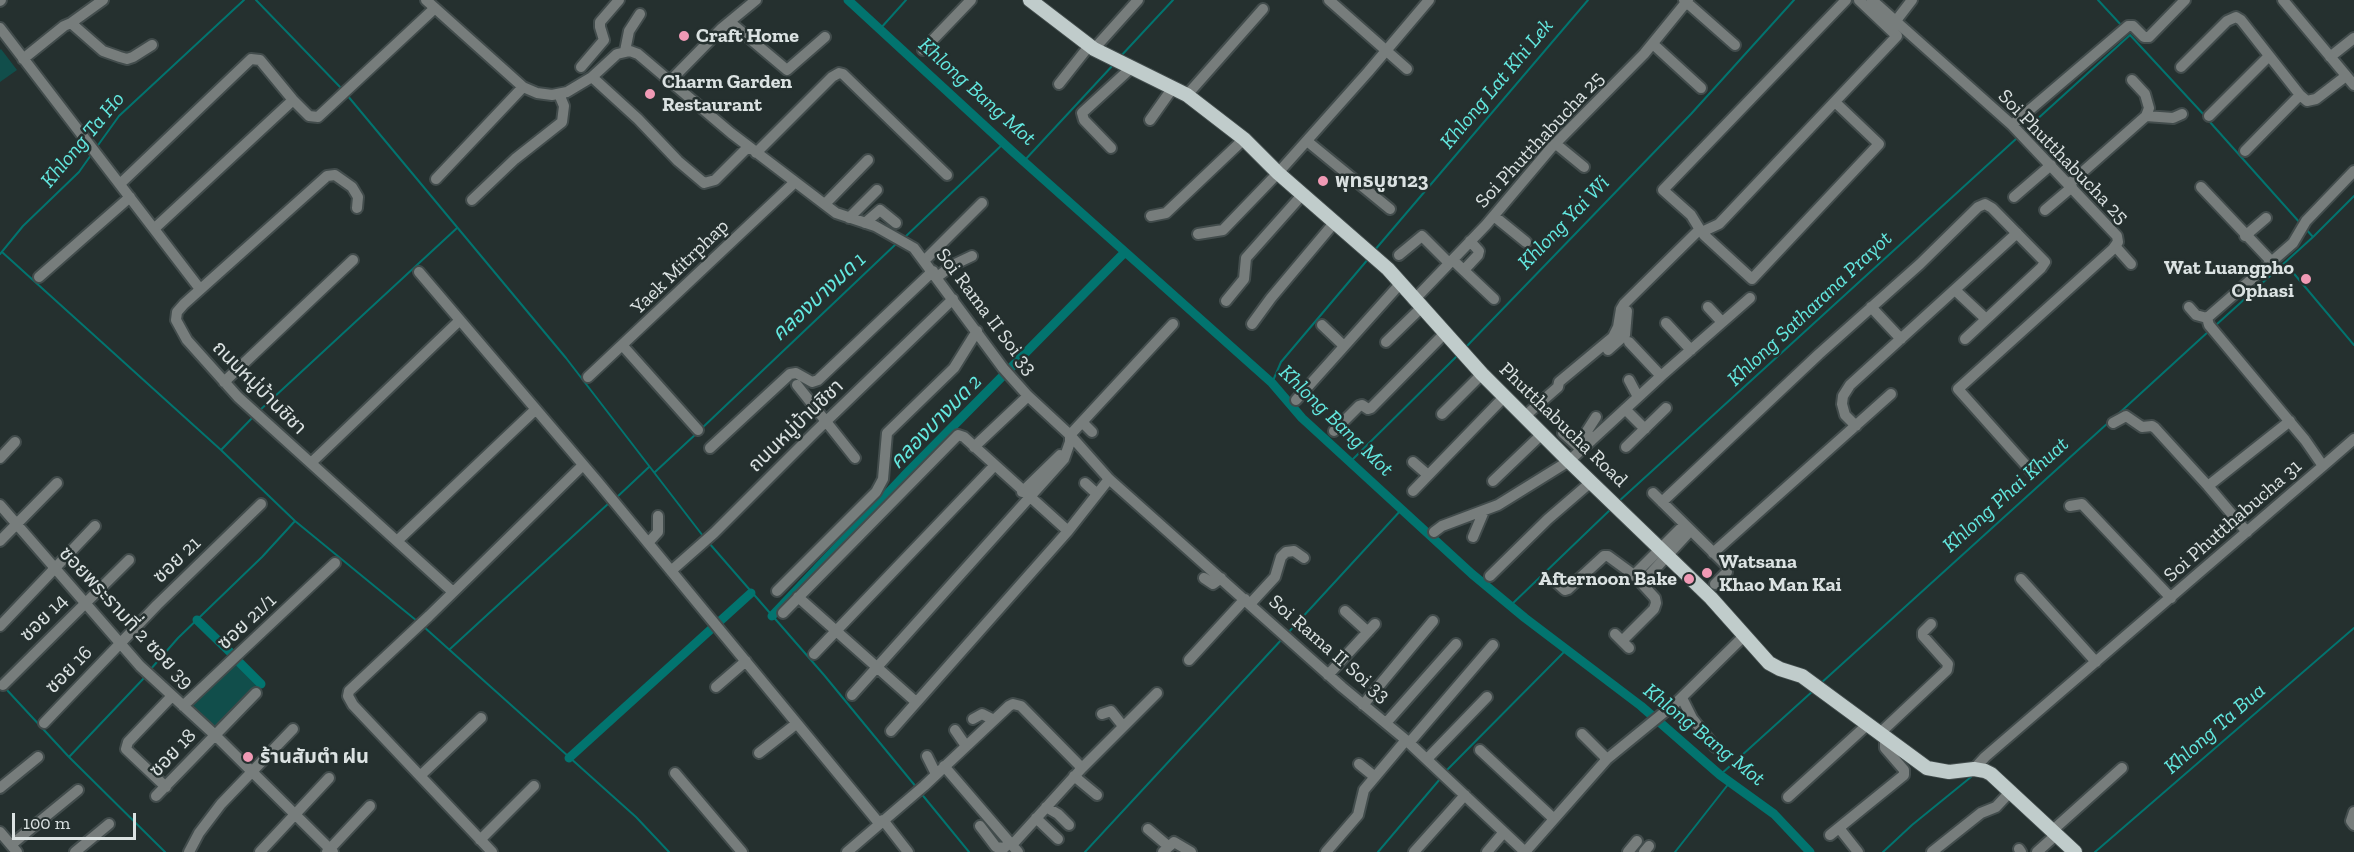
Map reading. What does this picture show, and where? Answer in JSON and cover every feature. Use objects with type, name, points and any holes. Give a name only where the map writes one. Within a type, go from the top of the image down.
[{"type":"main road","name":"Phutthabucha Road","points":[[1030,0],[1092,47],[1187,95],[1244,139],[1334,224],[1388,269],[1482,374],[1711,598],[1769,663],[1802,676],[1926,768],[1949,772],[1974,769],[1991,774],[2012,791],[2075,852]]},
{"type":"street","points":[[23,58],[64,26],[104,0]]},
{"type":"street","points":[[426,0],[431,11],[524,87],[546,94],[560,94],[576,87],[621,53],[629,31],[640,14]]},
{"type":"street","points":[[581,67],[603,41],[600,22],[620,0]]},
{"type":"street","points":[[670,81],[730,21],[756,0]]},
{"type":"street","points":[[923,50],[971,0]]},
{"type":"street","points":[[1059,84],[1138,0]]},
{"type":"street","points":[[1330,0],[1407,69]]},
{"type":"street","points":[[1198,234],[1222,230],[1307,141],[1429,0]]},
{"type":"street","points":[[1835,102],[1880,144],[1752,279],[1701,232],[1691,215],[1663,190],[1846,0]]},
{"type":"street","points":[[1525,416],[1558,387],[1559,382],[1613,338],[1624,304],[1701,232],[1719,224],[1897,36],[1859,0]]},
{"type":"street","name":"Soi Phutthabucha 25","points":[[1872,0],[2012,126],[2113,230],[2118,242],[1958,389],[2032,472]]},
{"type":"street","points":[[1896,21],[1912,0]]},
{"type":"street","points":[[2012,126],[2121,32],[2131,25],[2144,37],[2148,37],[2185,0]]},
{"type":"street","points":[[2283,0],[2354,85]]},
{"type":"street","points":[[1686,1],[1735,45]]},
{"type":"street","name":"Soi Phutthabucha 25","points":[[1386,342],[1418,304],[1457,266],[1470,241],[1556,144],[1653,44],[1686,1]]},
{"type":"street","points":[[1187,95],[1263,9]]},
{"type":"street","points":[[120,184],[251,59],[260,60],[293,100],[313,118],[330,108],[431,11]]},
{"type":"street","points":[[2181,67],[2232,17],[2241,20],[2307,101],[2311,101],[2346,76]]},
{"type":"street","points":[[730,21],[787,70],[825,37]]},
{"type":"street","points":[[71,23],[103,51],[127,59],[152,45]]},
{"type":"street","points":[[0,28],[200,289],[327,176],[335,175],[352,187],[358,197],[357,208]]},
{"type":"street","points":[[2330,57],[2354,38]]},
{"type":"street","name":"Soi Rama II Soi 33","points":[[603,41],[621,53],[638,54],[752,150],[836,213],[902,240],[925,260],[935,274],[949,303],[977,331],[1012,379],[1070,435],[1109,479],[1328,675],[1427,759],[1525,852]]},
{"type":"street","points":[[1653,44],[1701,88]]},
{"type":"street","points":[[2209,116],[2269,56]]},
{"type":"street","points":[[1111,148],[1084,120],[1082,113],[1122,64]]},
{"type":"street","points":[[592,76],[645,125],[678,161],[704,183],[715,180],[752,150],[839,73],[843,74],[947,175]]},
{"type":"street","points":[[2045,210],[2146,116],[2149,108],[2145,94],[2143,89],[2132,80]]},
{"type":"street","points":[[436,179],[524,87]]},
{"type":"street","points":[[1150,120],[1172,89]]},
{"type":"street","points":[[472,200],[515,159],[562,122],[564,106],[560,94]]},
{"type":"street","points":[[2246,151],[2300,95]]},
{"type":"street","points":[[155,228],[293,100]]},
{"type":"street","points":[[2146,116],[2173,118],[2182,114]]},
{"type":"street","points":[[1151,216],[1166,213],[1244,139]]},
{"type":"street","points":[[1307,141],[1390,209]]},
{"type":"street","points":[[1556,144],[1584,167]]},
{"type":"street","points":[[825,204],[868,160]]},
{"type":"street","points":[[2014,197],[2051,165]]},
{"type":"street","points":[[2210,325],[2298,236],[2306,221],[2354,171]]},
{"type":"street","name":"Yaek Mitrphap","points":[[588,377],[795,182]]},
{"type":"street","points":[[2201,187],[2271,261]]},
{"type":"street","points":[[849,218],[876,190]]},
{"type":"street","points":[[1226,301],[1244,279],[1246,258],[1286,221],[1302,195]]},
{"type":"street","points":[[39,278],[130,197]]},
{"type":"street","points":[[925,260],[982,203]]},
{"type":"street","points":[[1662,502],[1983,205],[1992,208],[2045,262],[2044,266],[1965,339]]},
{"type":"street","points":[[865,223],[880,210],[896,223]]},
{"type":"street","points":[[1494,216],[1526,242]]},
{"type":"street","points":[[2245,236],[2266,218]]},
{"type":"street","points":[[1252,324],[1334,224]]},
{"type":"street","points":[[1856,426],[1843,410],[1843,396],[1850,385],[2017,233]]},
{"type":"street","points":[[1399,255],[1422,236],[1494,299]]},
{"type":"street","points":[[1457,266],[1478,255],[1479,251],[1470,241]]},
{"type":"street","points":[[2115,246],[2131,264]]},
{"type":"street","points":[[710,448],[790,374],[796,373],[812,382],[818,380],[935,274],[972,256]]},
{"type":"street","points":[[224,382],[353,260]]},
{"type":"street","points":[[419,272],[614,501],[796,724],[908,852]]},
{"type":"street","points":[[1296,400],[1400,284]]},
{"type":"street","name":"ถนนหมู่บ้านชิชา","points":[[200,289],[177,312],[176,320],[187,340],[224,382],[266,424],[453,592]]},
{"type":"street","points":[[1955,291],[1986,319]]},
{"type":"street","points":[[1434,532],[1442,526],[1484,511],[1531,486],[1569,461],[1750,297]]},
{"type":"street","name":"ถนนหมู่บ้านชิชา","points":[[671,571],[714,533],[949,303]]},
{"type":"street","points":[[1708,307],[1722,322]]},
{"type":"street","points":[[1871,307],[1901,339]]},
{"type":"street","name":"Soi Phutthabucha 31","points":[[1974,769],[1985,756],[2247,532],[2322,463],[2210,325],[2189,307]]},
{"type":"street","points":[[310,463],[459,321]]},
{"type":"street","points":[[1666,323],[1691,350]]},
{"type":"street","points":[[852,695],[1026,495],[1065,459],[1070,435],[1173,324]]},
{"type":"street","points":[[1322,326],[1344,346]]},
{"type":"street","points":[[777,591],[876,492],[883,478],[887,433],[954,368],[977,331]]},
{"type":"street","points":[[1334,430],[1359,406],[1362,405],[1368,410],[1371,408],[1444,334]]},
{"type":"street","points":[[1629,342],[1661,376]]},
{"type":"street","points":[[623,346],[698,430]]},
{"type":"street","points":[[1442,414],[1482,374]]},
{"type":"street","points":[[1629,380],[1638,397]]},
{"type":"street","points":[[797,385],[855,458]]},
{"type":"street","points":[[1713,553],[1891,394]]},
{"type":"street","points":[[975,447],[1028,396]]},
{"type":"street","points":[[1413,490],[1506,396]]},
{"type":"street","points":[[1626,447],[1666,408]]},
{"type":"street","points":[[1625,409],[1645,429]]},
{"type":"street","points":[[397,541],[536,410]]},
{"type":"street","points":[[2113,423],[2126,416],[2142,427],[2156,428],[2247,532]]},
{"type":"street","points":[[1591,441],[1587,431],[1596,417]]},
{"type":"street","points":[[1082,422],[1092,432]]},
{"type":"street","points":[[2208,486],[2290,422]]},
{"type":"street","points":[[1493,481],[1542,434]]},
{"type":"street","points":[[1563,434],[1582,450]]},
{"type":"street","points":[[783,613],[956,436],[961,436],[975,447],[1068,531]]},
{"type":"street","points":[[2322,463],[2354,439]]},
{"type":"street","points":[[0,458],[15,442]]},
{"type":"street","points":[[1413,462],[1428,475]]},
{"type":"street","points":[[492,852],[353,705],[348,696],[352,686],[429,616],[583,465]]},
{"type":"street","points":[[814,654],[994,466]]},
{"type":"street","points":[[891,730],[1068,531],[1109,479]]},
{"type":"street","points":[[1490,576],[1548,519],[1591,482]]},
{"type":"street","points":[[0,541],[57,483]]},
{"type":"street","points":[[1085,483],[1097,495]]},
{"type":"street","points":[[1653,493],[1728,569],[1715,584]]},
{"type":"street","name":"ซอย 21","points":[[120,643],[261,504]]},
{"type":"street","points":[[2070,506],[2082,504],[2171,598]]},
{"type":"street","name":"ซอยพระรามที่ 2 ซอย 39","points":[[0,506],[140,666],[252,771],[330,851]]},
{"type":"street","points":[[1473,537],[1484,511]]},
{"type":"street","points":[[648,543],[658,532],[658,516]]},
{"type":"street","points":[[0,626],[95,526]]},
{"type":"street","points":[[1638,579],[1687,528]]},
{"type":"street","points":[[1189,660],[1275,577],[1281,557],[1286,552],[1294,551],[1304,558]]},
{"type":"street","points":[[1556,582],[1565,590],[1568,589],[1604,556],[1608,556],[1638,579],[1655,598],[1656,606],[1622,641]]},
{"type":"street","name":"ซอย 14","points":[[3,685],[129,560]]},
{"type":"street","name":"ซอย 21/1","points":[[183,706],[335,563]]},
{"type":"street","points":[[1204,578],[1213,584],[1221,578]]},
{"type":"street","points":[[2021,579],[2096,662]]},
{"type":"street","points":[[798,597],[876,669],[916,702]]},
{"type":"street","points":[[1328,675],[1372,628],[1345,611]]},
{"type":"street","points":[[1364,705],[1434,621]]},
{"type":"street","points":[[1830,835],[1904,775],[1904,770],[1885,748],[1882,737],[1947,670],[1948,664],[1923,636],[1923,632],[1931,624]]},
{"type":"street","points":[[1525,852],[1607,759],[1626,741],[1680,699],[1744,636]]},
{"type":"street","name":"ซอย 16","points":[[44,723],[120,643]]},
{"type":"street","points":[[1386,723],[1456,644]]},
{"type":"street","points":[[1328,851],[1354,820],[1364,790],[1493,645]]},
{"type":"street","points":[[716,687],[746,661]]},
{"type":"street","name":"ซอย 18","points":[[156,796],[256,693]]},
{"type":"street","points":[[980,826],[996,846],[1004,848],[1014,846],[1078,772],[1157,693]]},
{"type":"street","points":[[166,787],[126,749],[128,742],[172,696]]},
{"type":"street","points":[[1427,759],[1487,697]]},
{"type":"street","points":[[1680,699],[1715,747]]},
{"type":"street","points":[[847,852],[924,786],[1013,704],[1021,706],[1097,795]]},
{"type":"street","points":[[1102,714],[1111,711],[1123,726]]},
{"type":"street","points":[[973,719],[982,714],[994,720]]},
{"type":"street","points":[[420,776],[481,718]]},
{"type":"street","points":[[759,753],[796,724]]},
{"type":"street","points":[[1788,797],[1867,725]]},
{"type":"street","points":[[189,852],[204,826],[252,771],[293,729]]},
{"type":"street","points":[[955,730],[966,746]]},
{"type":"street","points":[[1581,734],[1607,759]]},
{"type":"street","points":[[1480,750],[1554,819]]},
{"type":"street","points":[[927,756],[1014,846]]},
{"type":"street","points":[[0,788],[38,757]]},
{"type":"street","points":[[1359,764],[1375,777]]},
{"type":"street","points":[[2037,852],[2122,768]]},
{"type":"street","points":[[675,773],[742,852]]},
{"type":"street","points":[[260,852],[329,778]]},
{"type":"street","points":[[480,840],[534,786]]},
{"type":"street","points":[[0,832],[14,849],[78,790]]},
{"type":"street","points":[[1932,852],[1981,813],[1996,807],[2012,791]]},
{"type":"street","points":[[1414,852],[1465,795]]},
{"type":"street","points":[[330,851],[370,806]]},
{"type":"street","points":[[1046,807],[1058,814],[1069,825]]},
{"type":"street","points":[[2354,812],[2351,821],[2354,825]]},
{"type":"street","points":[[1036,818],[1058,839]]},
{"type":"street","points":[[75,852],[109,824]]},
{"type":"street","points":[[1839,828],[1858,852]]},
{"type":"street","points":[[1148,829],[1166,849],[1177,843],[1191,852]]},
{"type":"street","points":[[1487,852],[1504,832]]},
{"type":"street","points":[[1628,852],[1637,841]]},
{"type":"shaded area","points":[[0,50],[17,70],[0,82]]},
{"type":"shaded area","points":[[237,663],[260,687],[217,730],[193,705]]},
{"type":"waterway","name":"Khlong Ta Ho","points":[[96,148],[119,116],[244,0]]},
{"type":"waterway","points":[[256,0],[341,88]]},
{"type":"waterway","name":"Khlong Bang Mot","points":[[848,0],[1012,151],[1272,383],[1302,418],[1472,574],[1525,618],[1641,706],[1720,775],[1774,814],[1810,852]]},
{"type":"waterway","points":[[880,29],[906,0]]},
{"type":"waterway","points":[[1120,57],[1173,0]]},
{"type":"waterway","name":"Khlong Lat Khi Lek","points":[[1374,251],[1588,0]]},
{"type":"waterway","name":"Khlong Yai Wi","points":[[1466,347],[1691,114],[1794,0]]},
{"type":"waterway","points":[[2098,0],[2122,26]]},
{"type":"waterway","points":[[2130,35],[2205,116]]},
{"type":"waterway","name":"Khlong Satharana Prayot","points":[[2023,132],[2130,35]]},
{"type":"waterway","points":[[1024,161],[1114,64]]},
{"type":"waterway","points":[[347,95],[566,358],[703,536]]},
{"type":"waterway","points":[[2209,121],[2301,224]]},
{"type":"waterway","name":"Khlong Satharana Prayot","points":[[1618,502],[2017,138]]},
{"type":"waterway","name":"คลองบางมด 1","points":[[904,238],[1004,143]]},
{"type":"waterway","name":"Khlong Ta Ho","points":[[0,254],[23,226],[79,172],[91,155]]},
{"type":"waterway","name":"Khlong Phai Khuat","points":[[2216,325],[2313,237],[2354,196]]},
{"type":"waterway","points":[[259,411],[457,228]]},
{"type":"waterway","points":[[2305,228],[2313,237]]},
{"type":"waterway","name":"คลองบางมด 1","points":[[701,429],[897,243]]},
{"type":"waterway","points":[[2,252],[221,450],[295,521],[262,557],[178,638],[150,670]]},
{"type":"waterway","name":"คลองบางมด 2","points":[[772,616],[904,476],[1125,252]]},
{"type":"waterway","name":"Khlong Lat Khi Lek","points":[[1272,383],[1281,362],[1369,258]]},
{"type":"waterway","points":[[2285,263],[2354,345]]},
{"type":"waterway","name":"Khlong Phai Khuat","points":[[2116,416],[2209,331]]},
{"type":"waterway","name":"Khlong Yai Wi","points":[[1350,462],[1458,355]]},
{"type":"waterway","points":[[221,450],[255,415]]},
{"type":"waterway","name":"Khlong Phai Khuat","points":[[1820,684],[2109,422]]},
{"type":"waterway","name":"คลองบางมด 1","points":[[655,472],[697,433]]},
{"type":"waterway","points":[[616,498],[649,467]]},
{"type":"waterway","points":[[450,649],[609,503]]},
{"type":"waterway","name":"Khlong Satharana Prayot","points":[[1510,606],[1612,508]]},
{"type":"waterway","points":[[1287,634],[1402,509]]},
{"type":"waterway","points":[[295,521],[417,621]]},
{"type":"waterway","points":[[709,543],[824,675],[917,788]]},
{"type":"waterway","points":[[569,758],[751,593]]},
{"type":"waterway","points":[[197,620],[231,653]]},
{"type":"waterway","points":[[424,627],[636,817],[669,852]]},
{"type":"waterway","name":"Khlong Ta Bua","points":[[2095,852],[2354,628]]},
{"type":"waterway","points":[[1085,852],[1283,638]]},
{"type":"waterway","points":[[1445,772],[1566,650]]},
{"type":"waterway","points":[[240,663],[261,684]]},
{"type":"waterway","points":[[69,757],[145,677]]},
{"type":"waterway","points":[[6,689],[69,757],[165,852]]},
{"type":"waterway","name":"Khlong Phai Khuat","points":[[1720,775],[1814,690]]},
{"type":"waterway","points":[[1883,852],[1971,777]]},
{"type":"waterway","points":[[1378,852],[1440,779]]},
{"type":"waterway","points":[[1675,852],[1730,782]]},
{"type":"waterway","points":[[920,792],[969,852]]},
{"type":"place","name":"Craft Home","points":[[684,36]]},
{"type":"place","name":"Charm Garden Restaurant","points":[[650,94]]},
{"type":"place","name":"พุทธบูชา23","points":[[1323,181]]},
{"type":"place","name":"Wat Luangpho Ophasi","points":[[2306,279]]},
{"type":"place","name":"Watsana Khao Man Kai","points":[[1707,573]]},
{"type":"place","name":"Afternoon Bake","points":[[1689,579]]},
{"type":"place","name":"ร้านสัมตำ ฝน","points":[[248,757]]}]
